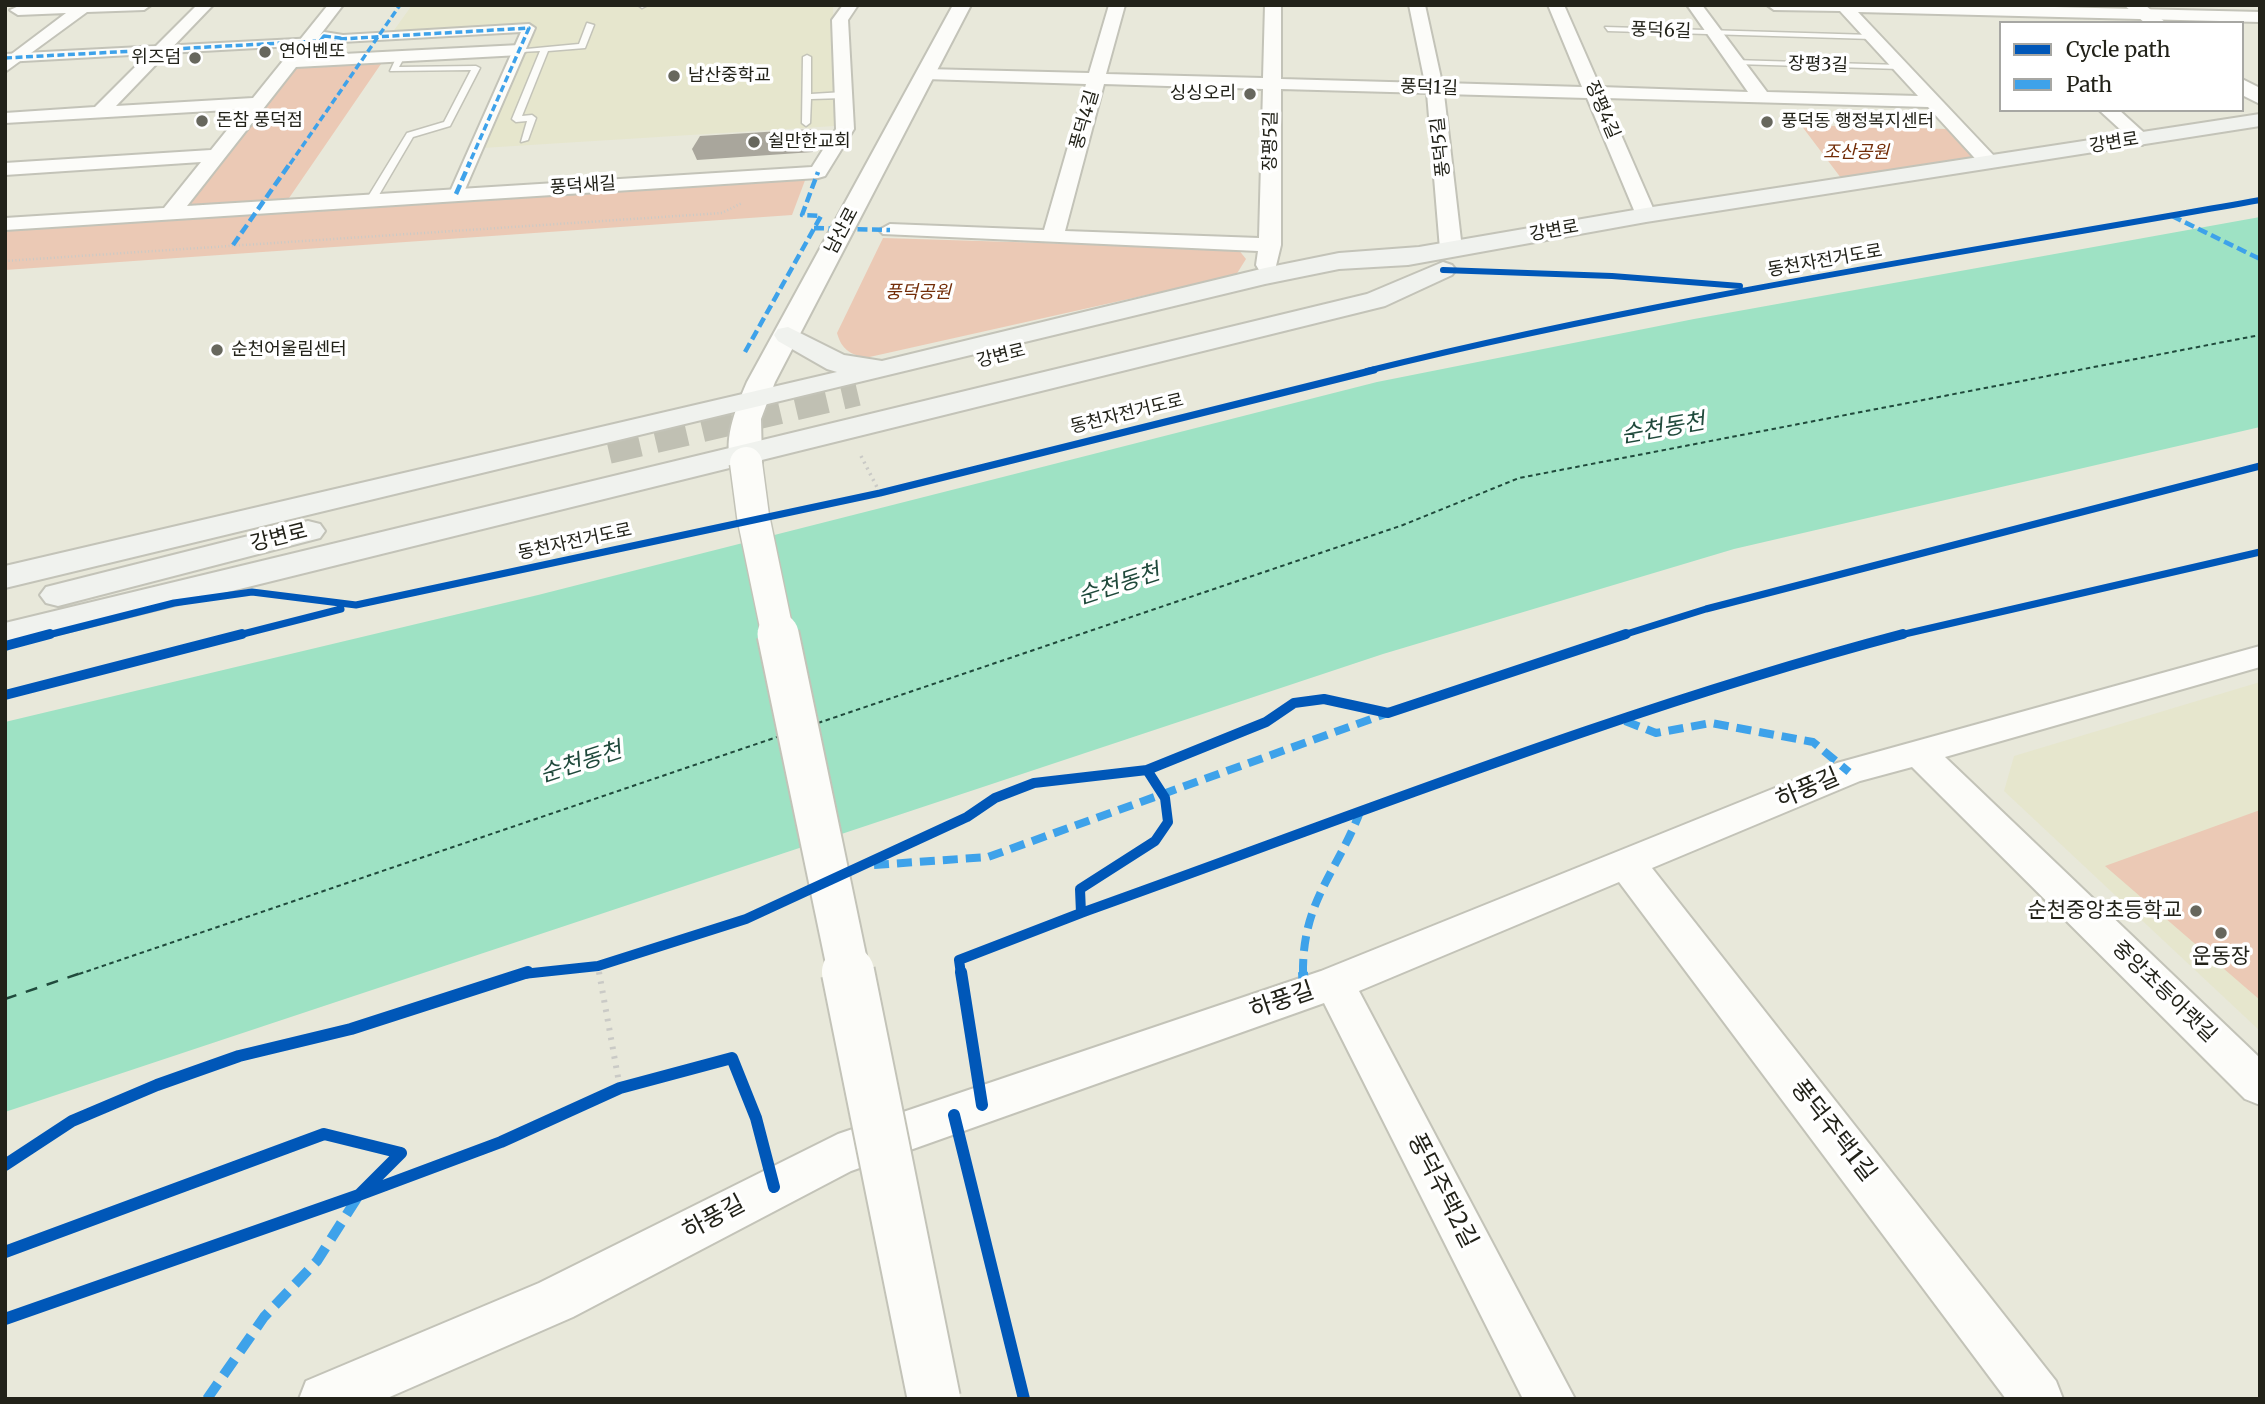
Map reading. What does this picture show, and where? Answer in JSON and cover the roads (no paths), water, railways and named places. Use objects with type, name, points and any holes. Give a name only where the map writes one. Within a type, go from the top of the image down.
[{"type":"main road","name":"강변로","points":[[860,399],[1438,258],[1646,215],[2260,120]]},
{"type":"main road","name":"강변로","points":[[1438,258],[2260,134]]},
{"type":"main road","points":[[5,577],[886,369],[1265,276],[1339,261],[1438,258]]},
{"type":"main road","points":[[5,635],[746,458],[1376,300],[1438,258]]},
{"type":"main road","points":[[788,335],[837,363],[886,369]]},
{"type":"main road","name":"강변로","points":[[5,608],[611,457]]},
{"type":"street","points":[[18,10],[144,5]]},
{"type":"street","points":[[100,112],[206,5]]},
{"type":"street","points":[[170,214],[291,62],[314,41],[336,5]]},
{"type":"street","name":"풍덕새길","points":[[5,225],[818,172],[845,129],[840,20],[851,5]]},
{"type":"street","name":"남산로","points":[[934,1399],[902,1230],[753,516],[746,458],[746,419],[962,5]]},
{"type":"street","name":"풍덕4길","points":[[1053,235],[1117,5]]},
{"type":"street","name":"장평5길","points":[[1265,276],[1270,245],[1273,5]]},
{"type":"street","name":"풍덕5길","points":[[1417,5],[1435,89],[1438,258]]},
{"type":"street","name":"장평4길","points":[[1556,5],[1646,215]]},
{"type":"street","name":"풍덕6길","points":[[1694,5],[1762,98]]},
{"type":"street","points":[[1774,5],[1987,8],[2260,17]]},
{"type":"street","name":"장평3길","points":[[1843,6],[1989,162]]},
{"type":"street","points":[[10,61],[82,8]]},
{"type":"street","points":[[1987,8],[2002,21]]},
{"type":"street","points":[[314,41],[315,48],[331,45],[340,38],[529,28],[456,194]]},
{"type":"street","points":[[10,61],[314,41]]},
{"type":"street","points":[[291,62],[520,50]]},
{"type":"street","name":"풍덕1길","points":[[925,74],[1933,102]]},
{"type":"street","points":[[2244,86],[2260,97]]},
{"type":"street","points":[[5,118],[258,103]]},
{"type":"street","points":[[2110,112],[2142,139]]},
{"type":"street","points":[[5,169],[216,155]]},
{"type":"street","points":[[890,230],[1270,245]]},
{"type":"street","name":"하풍길","points":[[324,1399],[556,1300],[838,1155],[1334,983],[1849,772],[2260,656]]},
{"type":"street","name":"중앙초등아랫길","points":[[1918,752],[2260,1086]]},
{"type":"street","name":"풍덕주택1길","points":[[1627,864],[2038,1399]]},
{"type":"street","name":"풍덕주택2길","points":[[1334,983],[1550,1399]]},
{"type":"lane","points":[[520,50],[582,46],[590,25]]},
{"type":"lane","name":"풍덕6길","points":[[1608,29],[1714,32]]},
{"type":"lane","name":"장평3길","points":[[1714,32],[1872,37]]},
{"type":"lane","points":[[524,140],[532,118],[516,119],[545,49]]},
{"type":"lane","points":[[371,200],[410,135],[447,124],[476,68],[393,69],[401,56]]},
{"type":"lane","points":[[806,123],[807,57]]},
{"type":"lane","name":"장평3길","points":[[1735,62],[1900,67]]},
{"type":"lane","points":[[806,97],[844,95]]},
{"type":"water","name":"순천동천","points":[[2260,217],[2260,427],[1734,549],[1383,654],[5,1112],[5,722],[538,595],[1377,382],[1694,319]]},
{"type":"tunnel","points":[[608,448],[857,390]]},
{"type":"place","name":"연어벤또","points":[[265,52]]},
{"type":"place","name":"위즈덤","points":[[195,58]]},
{"type":"place","name":"남산중학교","points":[[674,76]]},
{"type":"place","name":"싱싱오리","points":[[1250,94]]},
{"type":"place","name":"돈참 풍덕점","points":[[202,121]]},
{"type":"place","name":"풍덕동 행정복지센터","points":[[1767,122]]},
{"type":"place","name":"쉴만한교회","points":[[754,142]]},
{"type":"place","name":"순천어울림센터","points":[[217,350]]},
{"type":"place","name":"순천중앙초등학교","points":[[2196,911]]},
{"type":"place","name":"운동장","points":[[2221,933]]},
{"type":"park label","name":"조산공원","points":[[1856,153]]},
{"type":"park label","name":"풍덕공원","points":[[918,293]]}]
